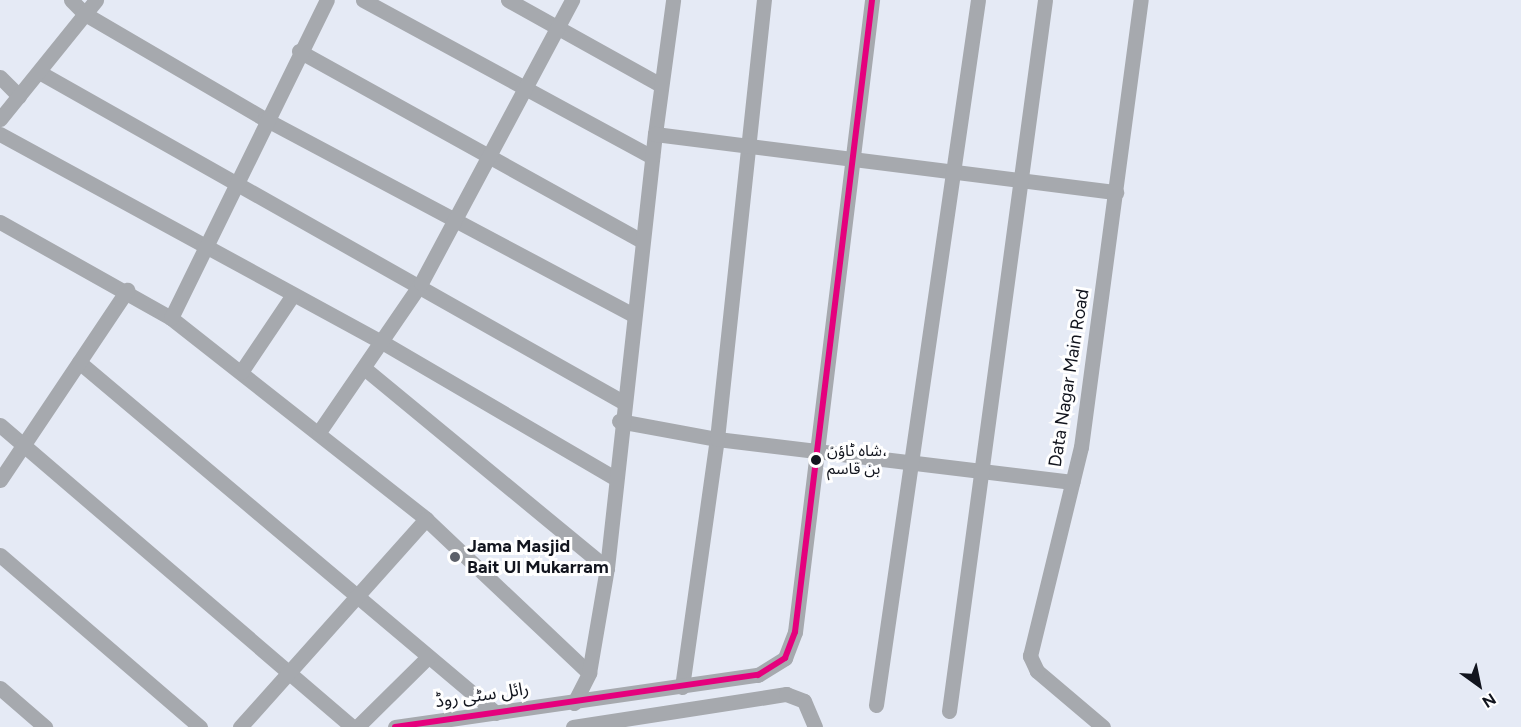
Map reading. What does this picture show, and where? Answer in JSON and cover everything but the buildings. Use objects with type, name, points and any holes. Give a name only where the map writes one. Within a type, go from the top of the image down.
[{"type":"street","points":[[71,0],[85,14],[265,119],[633,315]]},
{"type":"street","points":[[0,119],[96,0]]},
{"type":"street","points":[[171,318],[234,181],[327,0]]},
{"type":"street","points":[[363,0],[652,157]]},
{"type":"street","points":[[508,0],[662,86]]},
{"type":"street","points":[[319,432],[421,283],[572,0]]},
{"type":"street","points":[[682,687],[717,439],[764,0]]},
{"type":"street","name":"رائل سٹی روڈ","points":[[395,727],[758,675],[785,658],[795,632],[872,0]]},
{"type":"street","points":[[876,705],[956,172],[978,0]]},
{"type":"street","points":[[949,711],[979,471],[1045,0]]},
{"type":"street","name":"Data Nagar Main Road","points":[[1096,725],[1037,671],[1030,656],[1072,482],[1116,192],[1141,0]]},
{"type":"street","points":[[574,703],[589,673],[607,568],[619,421],[672,1]]},
{"type":"street","points":[[299,51],[489,153],[642,241]]},
{"type":"street","points":[[39,72],[421,283],[623,402]]},
{"type":"street","points":[[0,77],[19,96]]},
{"type":"street","points":[[0,134],[203,249],[382,342],[615,477]]},
{"type":"street","points":[[655,134],[1116,192]]},
{"type":"street","points":[[0,222],[127,290],[171,318],[319,432],[426,519],[589,673]]},
{"type":"street","points":[[0,480],[127,290]]},
{"type":"street","points":[[241,372],[292,296]]},
{"type":"street","points":[[79,362],[496,713]]},
{"type":"street","points":[[364,368],[607,568]]},
{"type":"street","points":[[619,421],[717,439],[1072,482]]},
{"type":"street","points":[[0,425],[287,674],[352,727]]},
{"type":"street","points":[[240,727],[426,519]]},
{"type":"street","points":[[0,555],[200,727]]},
{"type":"street","points":[[357,727],[428,657]]},
{"type":"street","points":[[0,688],[45,727]]},
{"type":"street","points":[[573,727],[786,694],[804,700],[815,727]]},
{"type":"transit line","points":[[395,727],[758,675],[785,658],[795,632],[872,0]]},
{"type":"place","name":"شاہ ٹاؤن، بن قاسم","points":[[816,460]]},
{"type":"place","name":"Jama Masjid Bait Ul Mukarram","points":[[455,557]]}]
